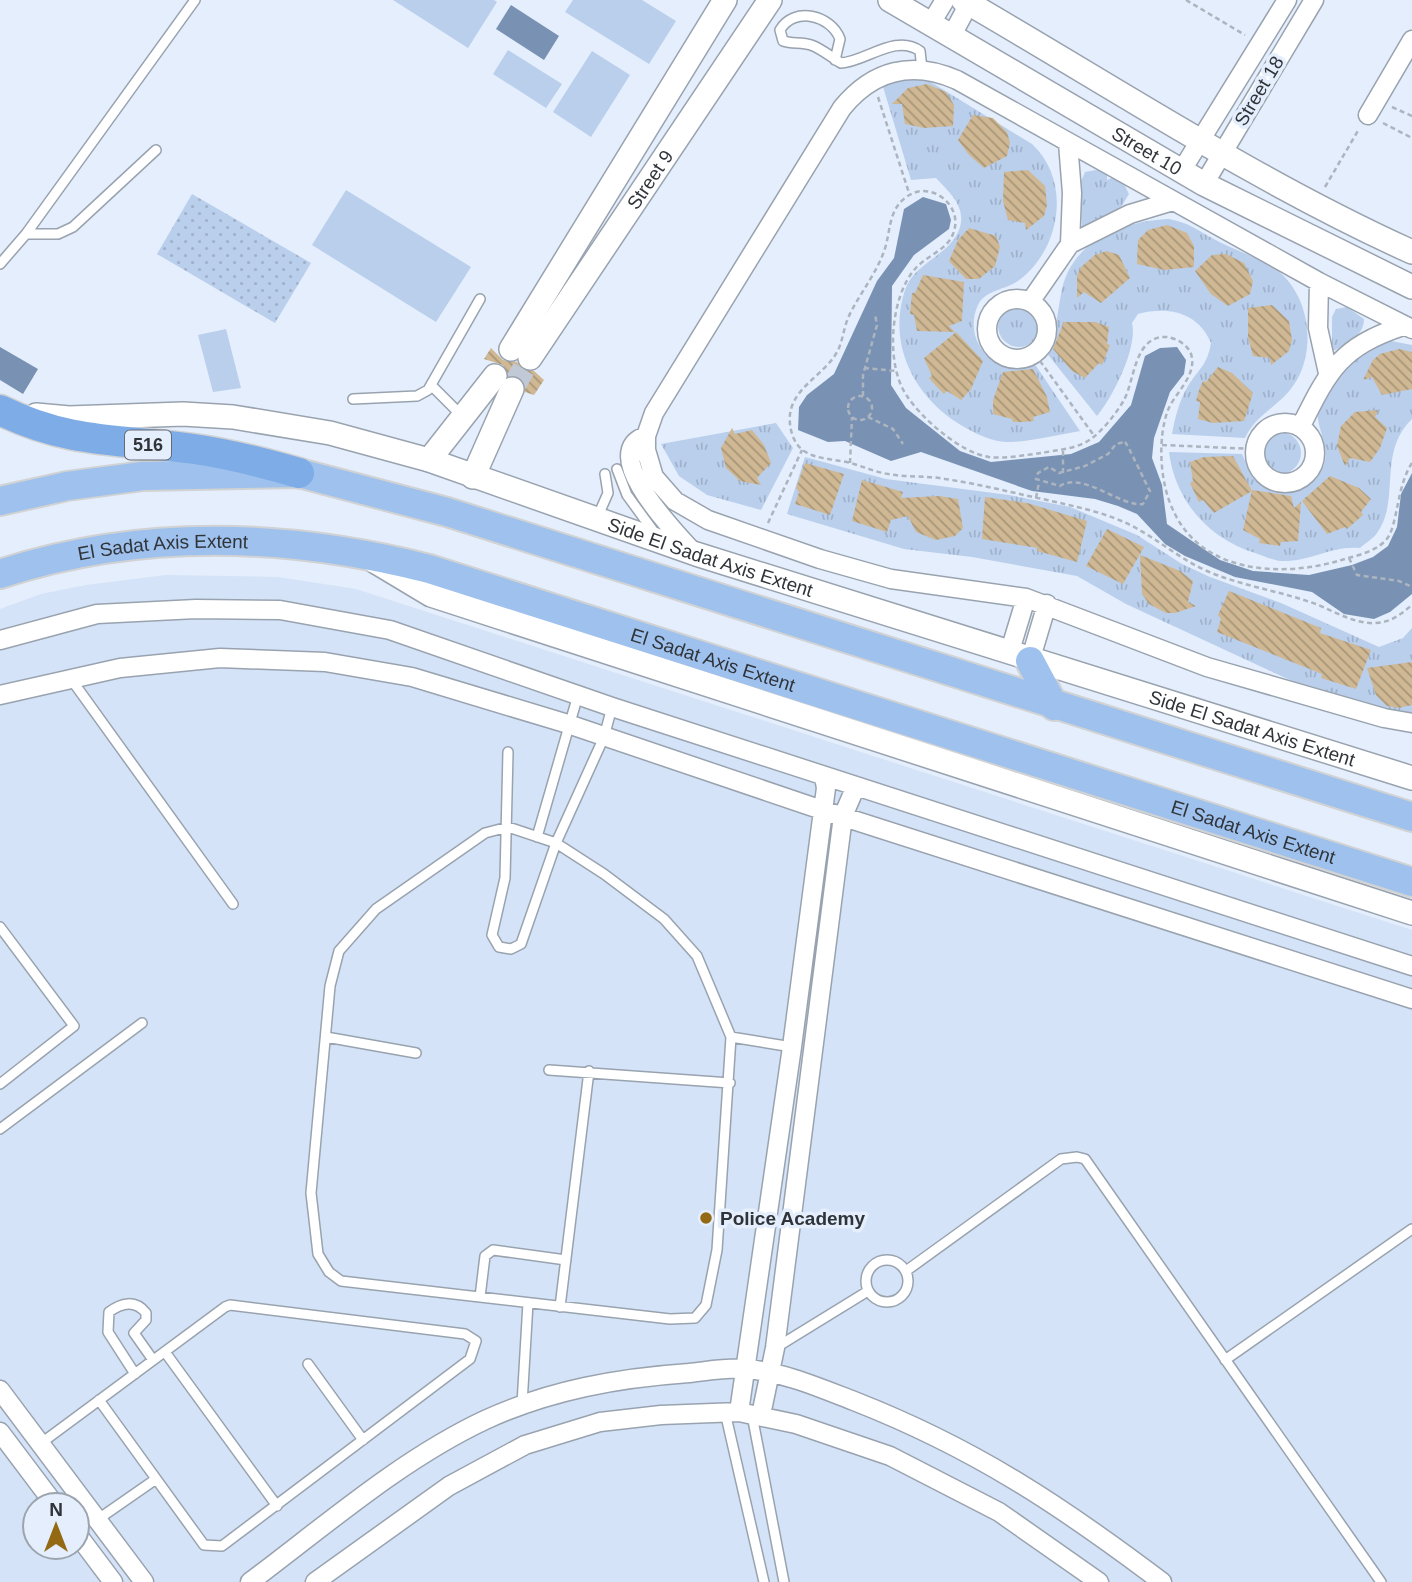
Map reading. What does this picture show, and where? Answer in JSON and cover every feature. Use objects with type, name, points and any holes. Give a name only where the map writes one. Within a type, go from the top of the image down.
[{"type":"highway","name":"516","points":[[0,408],[24,422],[64,435],[245,457],[299,473]]},
{"type":"main road","points":[[0,501],[67,486],[143,476],[299,473],[447,512],[1412,817]]},
{"type":"main road","name":"El Sadat Axis Extent","points":[[0,574],[91,551],[159,542],[228,540],[296,543],[363,552],[429,569],[1412,882]]},
{"type":"main road","points":[[1020,657],[1054,706]]},
{"type":"street","name":"Street 9","points":[[725,0],[691,53],[521,354],[770,0]]},
{"type":"street","name":"Street 10","points":[[890,0],[1204,184],[1412,287]]},
{"type":"street","points":[[931,23],[945,0]]},
{"type":"street","name":"Street 18","points":[[1182,170],[1287,0]]},
{"type":"street","name":"Street 18","points":[[1204,184],[1314,0]]},
{"type":"street","points":[[952,35],[968,1]]},
{"type":"street","name":"Street 10","points":[[968,1],[1221,153],[1315,205],[1412,252]]},
{"type":"street","points":[[1372,107],[1412,40]]},
{"type":"street","points":[[691,53],[721,72]]},
{"type":"street","points":[[1408,328],[1319,282],[957,80],[922,69],[891,71],[872,79],[855,92],[830,125],[654,413],[646,436],[649,464],[662,490],[708,520],[891,579],[1026,598],[1047,604],[1206,667],[1384,718],[1412,723]]},
{"type":"street","points":[[1068,143],[1072,193],[1070,244]]},
{"type":"street","points":[[1030,302],[1070,244],[1120,218],[1173,201]]},
{"type":"street","points":[[1319,282],[1318,328],[1328,373]]},
{"type":"street","points":[[1018,298],[1030,302],[1041,309],[1047,320],[1048,333],[1043,345],[1035,354],[1023,359],[1010,358],[999,353],[990,343],[987,331],[989,318],[995,308],[1018,298]]},
{"type":"street","points":[[1301,426],[1328,373],[1362,343],[1408,328]]},
{"type":"street","points":[[429,460],[465,418],[503,383],[472,477]]},
{"type":"street","name":"Side El Sadat Axis Extent","points":[[0,408],[38,416],[69,418],[183,414],[233,417],[330,433],[429,460],[696,554],[1412,778]]},
{"type":"street","points":[[1289,422],[1301,426],[1310,435],[1315,447],[1315,460],[1309,472],[1299,480],[1286,483],[1273,481],[1263,474],[1256,462],[1254,449],[1258,438],[1266,429],[1289,422]]},
{"type":"street","points":[[646,436],[639,438],[633,448],[632,463],[637,481],[653,508],[696,554]]},
{"type":"street","points":[[363,552],[396,576],[431,595],[1412,913]]},
{"type":"street","points":[[1020,657],[1026,598]]},
{"type":"street","points":[[1020,657],[1047,604]]},
{"type":"street","points":[[0,640],[97,614],[196,609],[280,610],[390,629],[612,707],[824,777],[1412,966]]},
{"type":"street","points":[[0,695],[70,677],[169,661],[220,658],[325,662],[422,680],[568,724],[822,810],[1412,999]]},
{"type":"street","points":[[744,1413],[746,1368],[792,1047],[826,788],[824,777]]},
{"type":"street","points":[[744,1413],[770,1373],[775,1348],[843,816],[856,786]]},
{"type":"street","points":[[250,1582],[383,1482],[446,1441],[522,1404],[556,1393],[635,1377],[746,1368],[770,1373],[885,1413],[978,1457],[1073,1514],[1162,1582]]},
{"type":"street","points":[[0,1390],[144,1582]]},
{"type":"street","points":[[315,1582],[425,1501],[473,1471],[525,1445],[600,1422],[661,1415],[744,1413],[844,1438],[946,1483],[999,1512],[1099,1582]]},
{"type":"street","points":[[0,1432],[44,1491]]},
{"type":"street","points":[[91,1553],[113,1582]]},
{"type":"lane","points":[[0,264],[26,234],[195,0]]},
{"type":"lane","points":[[835,60],[840,39],[831,24],[815,16],[805,16],[783,25],[780,30],[783,41],[813,46],[835,60],[846,63],[880,50],[911,47],[920,51],[922,69]]},
{"type":"lane","points":[[26,234],[58,234],[73,227],[156,150]]},
{"type":"lane","points":[[353,400],[417,396],[432,386],[480,299]]},
{"type":"lane","points":[[432,386],[465,418]]},
{"type":"lane","points":[[617,469],[627,495],[661,542]]},
{"type":"lane","points":[[595,520],[602,512],[608,493],[605,474]]},
{"type":"lane","points":[[70,677],[233,904]]},
{"type":"lane","points":[[537,837],[578,695]]},
{"type":"lane","points":[[508,752],[505,878],[492,934],[499,947],[511,949],[521,944],[556,843],[604,737],[612,707]]},
{"type":"lane","points":[[508,827],[556,843],[604,874],[664,919],[697,956],[731,1037],[717,1250],[706,1305],[695,1318],[670,1320],[341,1281],[328,1272],[318,1254],[312,1193],[330,986],[340,951],[376,909],[485,833],[508,827]]},
{"type":"lane","points":[[0,927],[74,1026],[0,1084]]},
{"type":"lane","points":[[0,1129],[142,1023]]},
{"type":"lane","points":[[326,1037],[416,1053]]},
{"type":"lane","points":[[731,1037],[792,1047]]},
{"type":"lane","points":[[549,1070],[730,1083]]},
{"type":"lane","points":[[561,1307],[589,1071]]},
{"type":"lane","points":[[906,1271],[1061,1159],[1077,1157],[1091,1165],[1381,1582]]},
{"type":"lane","points":[[1225,1360],[1412,1229]]},
{"type":"lane","points":[[480,1297],[487,1252],[493,1250],[566,1260]]},
{"type":"lane","points":[[868,1291],[867,1272],[873,1265],[891,1260],[906,1271]]},
{"type":"lane","points":[[868,1291],[883,1302],[901,1297],[907,1290],[906,1271]]},
{"type":"lane","points":[[775,1348],[868,1291]]},
{"type":"lane","points":[[522,1404],[528,1303]]},
{"type":"lane","points":[[135,1374],[108,1332],[109,1312],[120,1304],[137,1305],[146,1313],[146,1321],[134,1332],[153,1360]]},
{"type":"lane","points":[[40,1444],[99,1400],[135,1374],[153,1360],[165,1352],[225,1307],[240,1305],[465,1334],[474,1338],[477,1348],[471,1359],[277,1506],[226,1544],[211,1548],[204,1545],[99,1400]]},
{"type":"lane","points":[[165,1352],[277,1506]]},
{"type":"lane","points":[[308,1364],[363,1440]]},
{"type":"lane","points":[[744,1413],[764,1582]]},
{"type":"lane","points":[[744,1413],[784,1582]]},
{"type":"lane","points":[[97,1520],[156,1479]]},
{"type":"path","points":[[1186,0],[1259,44]]},
{"type":"path","points":[[872,79],[909,193]]},
{"type":"path","points":[[1372,107],[1412,116]]},
{"type":"path","points":[[1372,107],[1412,138]]},
{"type":"path","points":[[1315,205],[1372,107]]},
{"type":"path","points":[[1412,463],[1398,490],[1391,533],[1383,543],[1349,558],[1308,569],[1273,571],[1254,568],[1217,555],[1186,532],[1168,496],[1162,445],[1163,425],[1170,404],[1191,369],[1191,355],[1183,342],[1170,337],[1155,339],[1144,348],[1136,360],[1126,396],[1094,437],[1083,445],[986,457],[967,449],[910,401],[895,371],[898,297],[914,270],[949,242],[956,219],[951,206],[942,196],[930,191],[909,193],[896,206],[883,256],[850,313],[834,358],[811,379],[795,400],[790,422],[796,443],[802,450],[890,475],[937,477],[1117,519],[1183,560],[1214,574],[1309,601],[1366,623],[1396,618],[1412,605]]},
{"type":"path","points":[[869,418],[872,405],[863,396],[864,368],[875,338],[875,314]]},
{"type":"path","points":[[1035,354],[1094,437]]},
{"type":"path","points":[[864,368],[895,371]]},
{"type":"path","points":[[850,463],[852,418],[848,404],[854,397],[863,396]]},
{"type":"path","points":[[852,418],[860,421],[869,418],[893,429],[903,444]]},
{"type":"path","points":[[1036,498],[1038,473],[1045,468],[1052,467],[1063,473],[1095,463],[1116,444],[1125,442],[1131,447],[1138,472],[1148,486],[1150,496],[1138,505],[1084,484],[1066,482],[1060,486],[1051,481],[1039,482]]},
{"type":"path","points":[[1162,445],[1254,449]]},
{"type":"path","points":[[1063,449],[1063,473]]},
{"type":"path","points":[[761,539],[802,450]]},
{"type":"path","points":[[1349,558],[1357,575],[1399,581],[1412,587]]},
{"type":"shaded area","points":[[511,5],[559,36],[544,60],[496,29]]},
{"type":"shaded area","points":[[923,197],[946,204],[951,220],[949,229],[914,255],[892,286],[891,385],[906,408],[960,451],[991,462],[1071,454],[1099,442],[1131,405],[1145,356],[1160,348],[1177,347],[1186,360],[1184,374],[1170,392],[1154,438],[1152,458],[1162,485],[1167,524],[1220,560],[1253,571],[1309,575],[1352,565],[1373,557],[1388,546],[1397,527],[1401,494],[1412,473],[1412,594],[1390,612],[1374,619],[1344,614],[1312,592],[1235,577],[1185,556],[1165,544],[1137,514],[1118,506],[1095,499],[1032,491],[921,452],[891,461],[845,441],[828,442],[798,430],[799,407],[807,395],[834,374],[877,281],[894,258],[904,209]]},
{"type":"shaded area","points":[[0,347],[38,369],[23,394],[0,380]]},
{"type":"shaded area","name":"Police Academy","points":[[166,575],[278,577],[356,589],[1412,930],[1412,1582],[0,1582],[0,609],[41,594],[86,585]]},
{"type":"green space","points":[[393,0],[494,0],[497,2],[468,48]]},
{"type":"green space","points":[[573,0],[642,0],[676,21],[649,64],[565,12]]},
{"type":"green space","points":[[508,50],[562,84],[546,108],[493,74]]},
{"type":"green space","points":[[592,51],[630,75],[591,137],[553,112]]},
{"type":"green space","points":[[926,79],[1032,144],[1045,159],[1053,177],[1056,215],[1044,252],[1033,268],[1018,281],[990,293],[981,300],[974,319],[974,332],[978,344],[996,362],[1007,367],[1034,363],[1080,431],[1015,442],[985,437],[949,417],[933,403],[910,370],[903,352],[900,332],[900,311],[905,290],[917,272],[955,237],[960,227],[961,212],[955,200],[936,178],[911,180],[881,80]]},
{"type":"green space","points":[[1085,172],[1107,172],[1107,180],[1114,177],[1122,180],[1129,194],[1121,207],[1082,229],[1080,184]]},
{"type":"green space","points":[[346,190],[471,267],[436,322],[312,245]]},
{"type":"green space","points":[[192,194],[311,263],[275,323],[157,254]]},
{"type":"green space","points":[[1169,219],[1192,227],[1266,263],[1290,283],[1304,312],[1307,343],[1300,374],[1287,394],[1257,421],[1245,438],[1172,434],[1182,398],[1205,362],[1211,343],[1198,324],[1181,314],[1160,311],[1138,314],[1132,323],[1131,345],[1123,371],[1097,416],[1045,351],[1054,330],[1066,276],[1075,260],[1101,237],[1117,230],[1134,224]]},
{"type":"green space","points":[[1019,305],[1034,311],[1040,326],[1034,341],[1019,347],[1004,341],[998,326],[1004,311]]},
{"type":"green space","points":[[1347,307],[1364,319],[1363,325],[1358,335],[1332,352],[1332,317],[1336,309]]},
{"type":"green space","points":[[226,329],[241,388],[213,392],[198,335]]},
{"type":"green space","points":[[1386,340],[1412,345],[1412,419],[1401,432],[1395,446],[1388,506],[1384,520],[1373,537],[1360,548],[1340,549],[1302,559],[1281,561],[1238,547],[1209,528],[1197,516],[1178,486],[1169,452],[1242,454],[1254,476],[1269,486],[1288,490],[1308,484],[1322,470],[1325,460],[1325,446],[1318,416],[1320,402],[1334,380],[1348,365]]},
{"type":"green space","points":[[776,423],[793,448],[761,510],[707,495],[679,476],[661,444]]},
{"type":"green space","points":[[1280,432],[1295,438],[1301,453],[1295,468],[1280,474],[1265,468],[1259,453],[1265,438]]},
{"type":"green space","points":[[805,457],[886,479],[1009,495],[1070,507],[1137,535],[1182,564],[1210,577],[1281,603],[1379,647],[1403,638],[1412,628],[1412,721],[1333,700],[1126,604],[1077,576],[972,557],[904,549],[787,514]]},
{"type":"building","points":[[927,84],[946,92],[954,105],[953,126],[924,128],[905,124],[902,104],[892,104],[908,88]]},
{"type":"building","points":[[973,115],[993,118],[1007,132],[1010,143],[1007,156],[984,168],[969,155],[958,140]]},
{"type":"building","points":[[1028,170],[1045,186],[1047,205],[1044,216],[1026,230],[1025,223],[1008,220],[1003,201],[1004,172]]},
{"type":"building","points":[[1167,225],[1187,233],[1194,246],[1194,267],[1164,270],[1137,264],[1138,240],[1148,230]]},
{"type":"building","points":[[969,228],[996,236],[1000,247],[995,266],[979,279],[966,279],[949,261],[958,240]]},
{"type":"building","points":[[1107,251],[1119,255],[1130,278],[1101,303],[1084,292],[1077,298],[1077,276],[1081,267],[1095,255]]},
{"type":"building","points":[[1226,254],[1244,263],[1253,281],[1250,294],[1228,306],[1211,294],[1195,271],[1212,255]]},
{"type":"building","points":[[923,275],[964,282],[962,321],[949,326],[955,332],[917,331],[914,315],[910,314],[912,293],[915,293]]},
{"type":"building","points":[[1272,305],[1289,321],[1292,340],[1289,351],[1271,365],[1270,358],[1253,356],[1248,337],[1248,308]]},
{"type":"building","points":[[1064,322],[1095,322],[1109,327],[1107,344],[1110,345],[1102,365],[1099,363],[1085,378],[1072,371],[1053,349]]},
{"type":"building","points":[[956,332],[983,361],[971,389],[961,400],[947,391],[944,394],[936,386],[929,378],[932,376],[924,358]]},
{"type":"building","points":[[491,348],[503,360],[517,362],[522,369],[534,371],[544,380],[534,395],[525,392],[523,380],[509,376],[503,365],[484,359]]},
{"type":"building","points":[[1399,349],[1412,352],[1412,389],[1382,395],[1372,377],[1363,380],[1373,360],[1380,354]]},
{"type":"building","points":[[1218,367],[1232,373],[1253,393],[1244,421],[1213,423],[1198,419],[1200,402],[1196,401],[1199,390],[1203,381],[1206,382]]},
{"type":"building","points":[[1033,369],[1047,397],[1050,412],[1033,417],[1034,421],[1023,422],[1013,422],[1012,419],[993,414],[993,400],[1003,372]]},
{"type":"building","points":[[1378,410],[1375,417],[1387,428],[1380,448],[1370,462],[1350,458],[1345,466],[1337,446],[1341,426],[1355,412]]},
{"type":"building","points":[[732,428],[735,434],[752,430],[764,445],[771,463],[757,478],[761,485],[740,481],[726,468],[721,448]]},
{"type":"building","points":[[1233,456],[1252,491],[1214,513],[1203,500],[1199,502],[1190,483],[1193,481],[1190,462],[1204,457]]},
{"type":"building","points":[[805,463],[844,474],[830,515],[795,504],[799,492],[796,488]]},
{"type":"building","points":[[1330,476],[1359,488],[1371,499],[1361,512],[1363,515],[1347,529],[1345,527],[1327,534],[1302,501]]},
{"type":"building","points":[[862,480],[903,492],[901,498],[939,496],[958,499],[963,528],[955,536],[936,540],[916,532],[908,516],[891,520],[887,532],[852,521]]},
{"type":"building","points":[[1252,490],[1291,496],[1294,508],[1301,502],[1298,541],[1281,542],[1280,546],[1259,543],[1260,539],[1243,530]]},
{"type":"building","points":[[985,497],[1027,503],[1087,521],[1077,562],[1037,551],[1038,548],[982,539]]},
{"type":"building","points":[[1107,529],[1144,547],[1123,584],[1086,566]]},
{"type":"building","points":[[1140,555],[1180,571],[1193,581],[1188,602],[1196,606],[1166,613],[1149,604],[1142,594]]},
{"type":"building","points":[[1229,591],[1321,628],[1320,633],[1371,650],[1356,689],[1321,678],[1322,674],[1217,632],[1221,619],[1218,615]]},
{"type":"building","points":[[1412,662],[1412,705],[1398,708],[1387,706],[1376,695],[1367,668]]},
{"type":"tunnel","points":[[512,389],[530,358]]},
{"type":"place","name":"Police Academy","points":[[706,1218]]}]
